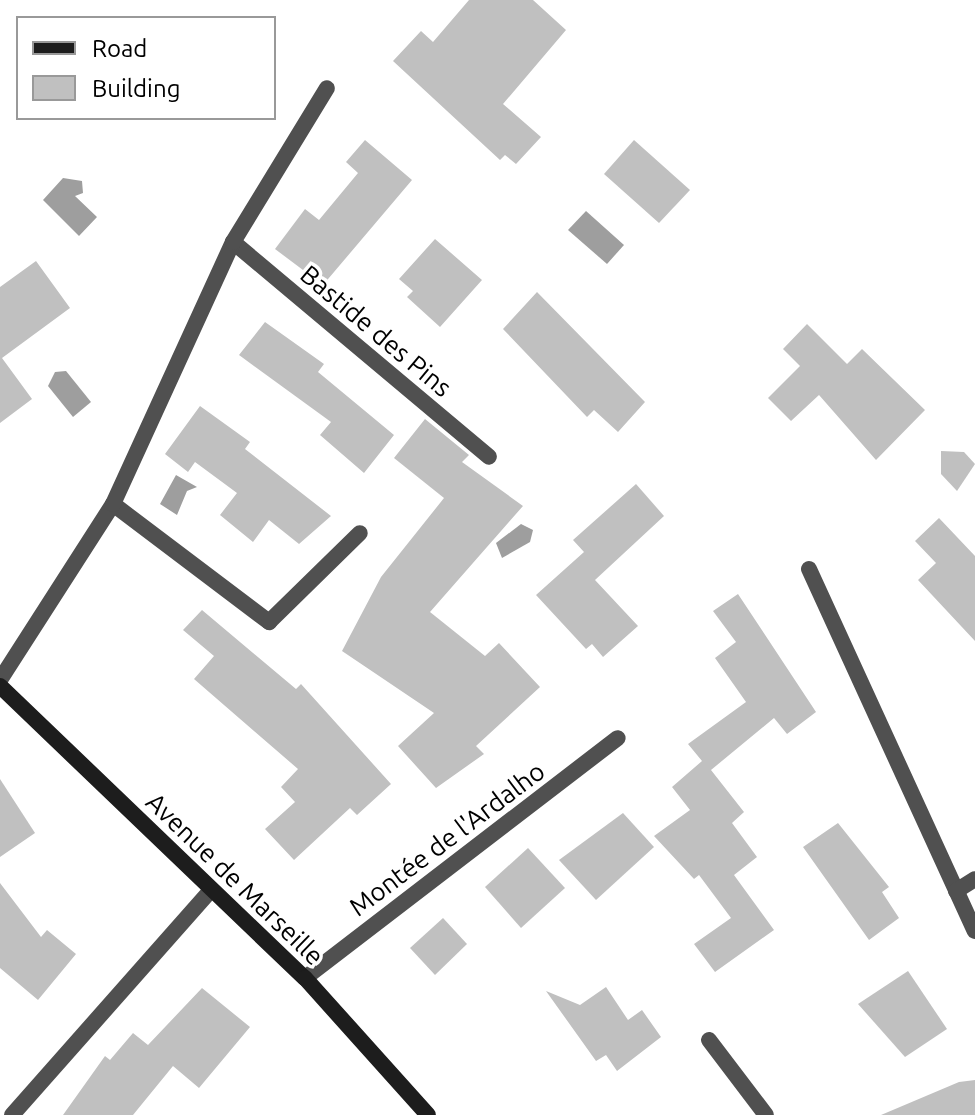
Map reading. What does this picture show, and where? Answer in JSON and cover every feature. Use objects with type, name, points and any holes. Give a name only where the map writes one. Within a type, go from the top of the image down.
[{"type":"street","points":[[0,683],[113,504],[233,242],[327,88]]},
{"type":"street","name":"Bastide des Pins","points":[[233,242],[489,457]]},
{"type":"street","points":[[113,504],[269,622],[360,533]]},
{"type":"street","points":[[809,569],[975,931]]},
{"type":"street","name":"Avenue de Marseille","points":[[0,683],[210,891],[305,978],[428,1115]]},
{"type":"street","name":"Montée de l'Ardalho","points":[[305,978],[618,738]]},
{"type":"street","points":[[956,891],[975,879]]},
{"type":"street","points":[[12,1115],[210,891]]},
{"type":"street","points":[[709,1040],[766,1115]]},
{"type":"shaded area","points":[[63,178],[82,181],[83,193],[75,196],[97,217],[79,236],[43,200]]},
{"type":"shaded area","points":[[586,211],[624,245],[607,264],[568,230]]},
{"type":"shaded area","points":[[66,371],[91,402],[73,417],[48,386],[55,372]]},
{"type":"shaded area","points":[[176,475],[197,487],[187,491],[177,515],[160,504]]},
{"type":"shaded area","points":[[521,524],[533,530],[530,542],[502,558],[496,543]]},
{"type":"building","points":[[469,0],[533,0],[566,30],[503,104],[541,137],[516,164],[505,155],[500,160],[393,61],[421,31],[433,42]]},
{"type":"building","points":[[365,140],[412,180],[323,285],[275,249],[305,209],[319,220],[358,173],[346,162]]},
{"type":"building","points":[[634,140],[690,190],[659,223],[604,174]]},
{"type":"building","points":[[435,239],[482,280],[440,327],[407,297],[413,291],[399,279]]},
{"type":"building","points":[[36,261],[70,308],[2,358],[32,399],[0,423],[0,287]]},
{"type":"building","points":[[537,292],[645,402],[618,432],[594,410],[587,417],[503,329]]},
{"type":"building","points":[[265,322],[324,364],[318,372],[394,435],[364,473],[320,435],[331,422],[239,355]]},
{"type":"building","points":[[807,324],[847,364],[862,349],[925,410],[876,460],[819,395],[791,421],[768,398],[800,366],[783,349]]},
{"type":"building","points":[[200,406],[250,442],[245,449],[331,516],[299,544],[269,520],[253,542],[220,515],[237,493],[195,462],[188,472],[165,454]]},
{"type":"building","points":[[425,419],[469,455],[462,462],[523,506],[430,612],[485,656],[499,643],[540,687],[476,746],[484,754],[436,788],[398,746],[434,713],[342,651],[381,577],[444,498],[394,458]]},
{"type":"building","points":[[941,451],[964,452],[975,464],[957,491],[941,474]]},
{"type":"building","points":[[636,484],[664,516],[595,580],[638,626],[603,657],[592,644],[586,649],[536,595],[584,552],[573,540]]},
{"type":"building","points":[[939,518],[975,556],[975,641],[918,580],[936,563],[915,541]]},
{"type":"building","points":[[738,594],[816,712],[787,734],[774,718],[711,770],[744,812],[732,823],[757,857],[734,875],[774,930],[715,972],[694,944],[731,918],[699,875],[694,879],[654,836],[690,810],[672,787],[702,761],[688,744],[746,702],[715,658],[736,642],[713,611]]},
{"type":"building","points":[[202,610],[296,689],[301,684],[391,784],[357,815],[350,808],[294,860],[265,829],[295,802],[281,787],[298,769],[194,679],[214,656],[183,630]]},
{"type":"building","points":[[0,779],[35,833],[0,857]]},
{"type":"building","points":[[623,813],[654,847],[596,900],[559,860]]},
{"type":"building","points":[[838,823],[889,887],[882,892],[899,918],[869,940],[803,847]]},
{"type":"building","points":[[528,848],[565,888],[521,928],[485,887]]},
{"type":"building","points":[[0,883],[41,937],[47,930],[76,954],[38,1000],[0,968]]},
{"type":"building","points":[[443,918],[467,944],[435,975],[410,948]]},
{"type":"building","points":[[908,971],[947,1029],[905,1057],[858,1004]]},
{"type":"building","points":[[606,987],[628,1020],[642,1010],[661,1037],[617,1071],[606,1055],[596,1061],[546,991],[580,1005]]},
{"type":"building","points":[[202,988],[250,1027],[199,1088],[173,1066],[133,1115],[63,1115],[105,1056],[110,1060],[133,1033],[148,1045]]},
{"type":"building","points":[[975,1080],[975,1115],[881,1115],[959,1082]]}]
